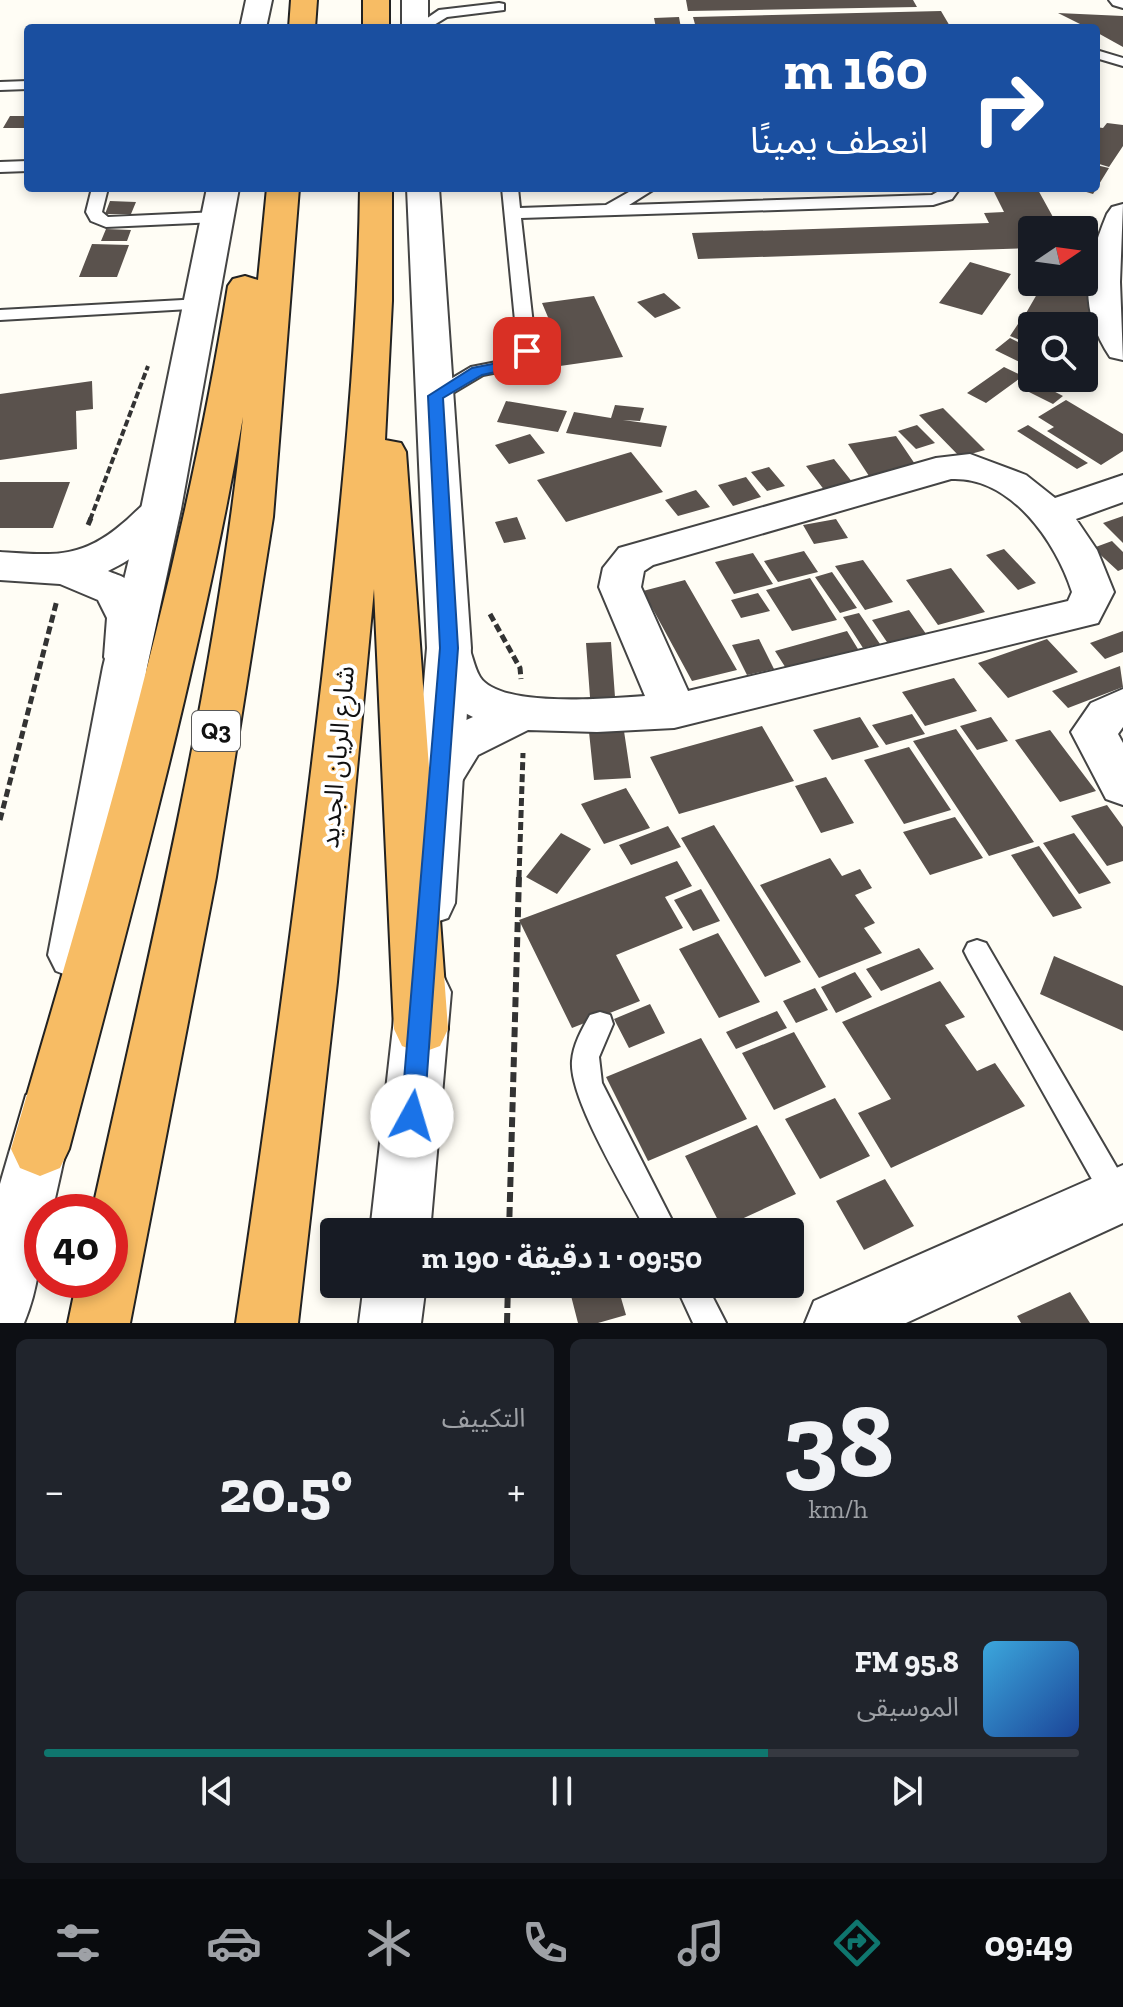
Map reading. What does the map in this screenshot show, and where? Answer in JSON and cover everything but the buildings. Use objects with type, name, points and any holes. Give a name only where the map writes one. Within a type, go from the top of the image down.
[{"type":"highway","points":[[376,0],[376,24]]},
{"type":"highway","points":[[40,1149],[169,677],[206,526],[229,408],[256,192]]},
{"type":"highway","name":"Q3","points":[[125,1194],[191,877],[253,517],[283,192]]},
{"type":"highway","name":"شارع الريان الجديد","points":[[267,1323],[326,872],[359,527],[377,274],[376,192]]},
{"type":"highway","points":[[377,274],[421,1029]]},
{"type":"highway","points":[[99,1323],[104,1298]]},
{"type":"street","points":[[254,24],[259,0]]},
{"type":"street","points":[[415,0],[418,24]]},
{"type":"street","points":[[401,1218],[421,1029],[449,648],[423,192]]},
{"type":"street","points":[[0,1306],[40,1149],[125,667],[161,509],[185,305],[220,203]]},
{"type":"street","points":[[1123,214],[1103,264],[1106,320],[1123,349]]},
{"type":"street","points":[[449,648],[462,686],[470,695],[524,712],[576,716],[674,711],[1083,612],[1093,592],[1088,571],[1050,514],[1005,479],[988,470],[970,466],[950,467],[638,555],[625,563],[619,574],[620,587],[674,711]]},
{"type":"street","points":[[1050,514],[1123,488]]},
{"type":"street","points":[[65,570],[109,556],[134,539],[161,509]]},
{"type":"street","points":[[0,566],[65,570],[114,590],[128,618],[125,667]]},
{"type":"street","points":[[1123,706],[1107,715],[1094,732],[1123,786]]},
{"type":"street","points":[[439,778],[462,742],[524,712]]},
{"type":"street","points":[[836,1323],[1120,1195]]},
{"type":"street","points":[[390,1323],[393,1298]]},
{"type":"lane","points":[[425,24],[444,13],[498,16]]},
{"type":"lane","points":[[1100,55],[1123,62]]},
{"type":"lane","points":[[0,86],[24,85]]},
{"type":"lane","points":[[0,167],[24,166]]},
{"type":"lane","points":[[99,192],[94,212],[97,218],[106,222],[220,203]]},
{"type":"lane","points":[[433,376],[518,363],[527,351],[510,192]]},
{"type":"lane","points":[[608,210],[641,192]]},
{"type":"lane","points":[[691,192],[695,207]]},
{"type":"lane","points":[[513,213],[933,200],[949,192]]},
{"type":"lane","points":[[0,315],[185,305]]},
{"type":"lane","points":[[433,376],[477,371]]},
{"type":"lane","points":[[977,951],[1120,1195]]},
{"type":"lane","points":[[600,1024],[584,1050],[584,1071],[591,1093],[656,1218]]},
{"type":"lane","points":[[697,1298],[710,1323]]},
{"type":"path","points":[[0,820],[65,570],[84,535],[185,305]]},
{"type":"path","points":[[507,1323],[508,1298]]},
{"type":"route","points":[[412,1116],[449,648],[435,396],[477,371],[512,366],[523,359],[527,351]]}]
